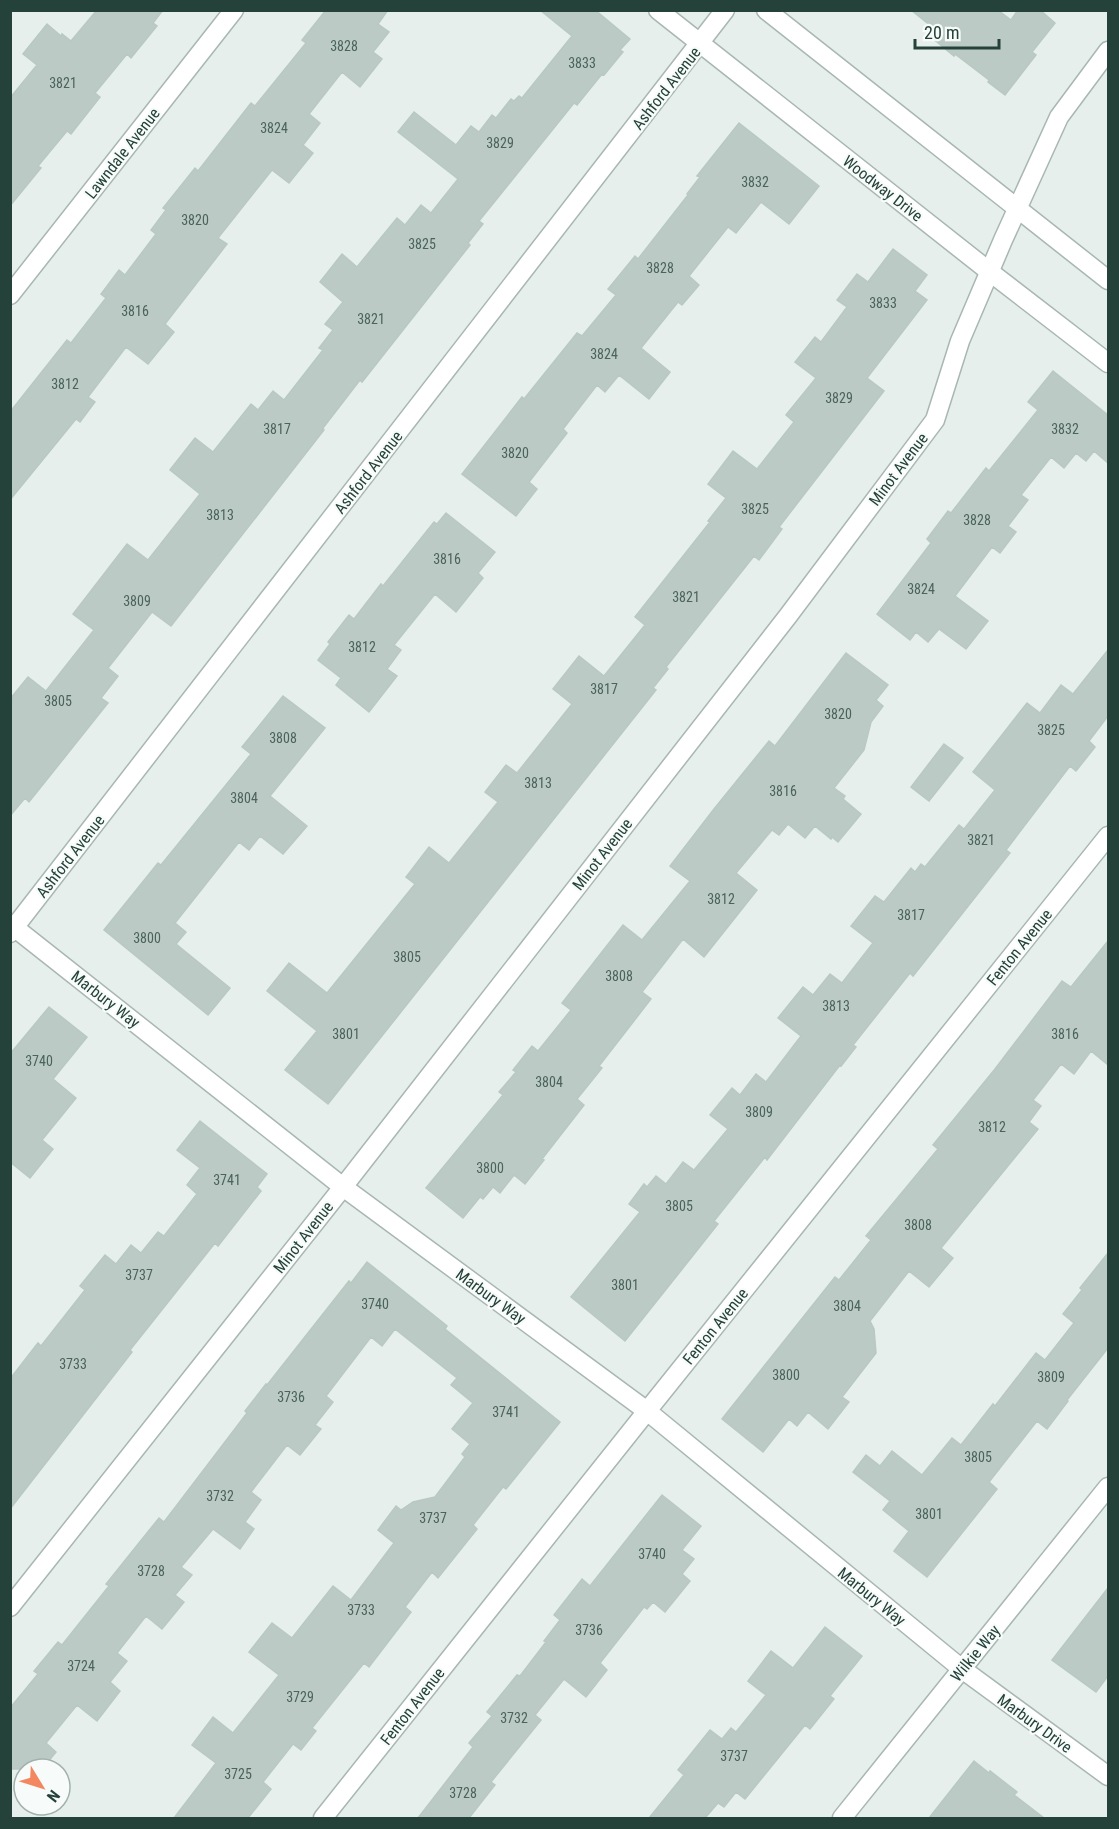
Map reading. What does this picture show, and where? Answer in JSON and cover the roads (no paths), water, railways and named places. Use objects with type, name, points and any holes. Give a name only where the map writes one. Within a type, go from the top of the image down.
[{"type":"street","name":"Lawndale Avenue","points":[[10,295],[234,10]]},
{"type":"street","name":"Woodway Drive","points":[[658,10],[1108,363]]},
{"type":"street","name":"Ashford Avenue","points":[[12,929],[725,10]]},
{"type":"street","points":[[766,10],[1108,280]]},
{"type":"street","name":"Minot Avenue","points":[[10,1607],[343,1187],[788,616],[935,420],[960,341],[1059,117],[1108,51]]},
{"type":"street","name":"Fenton Avenue","points":[[323,1818],[646,1411],[1108,836]]},
{"type":"street","name":"Marbury Way","points":[[12,929],[343,1187],[646,1411],[962,1669]]},
{"type":"street","name":"Wilkie Way","points":[[842,1818],[1108,1487]]},
{"type":"street","name":"Marbury Drive","points":[[962,1669],[1108,1776]]}]
